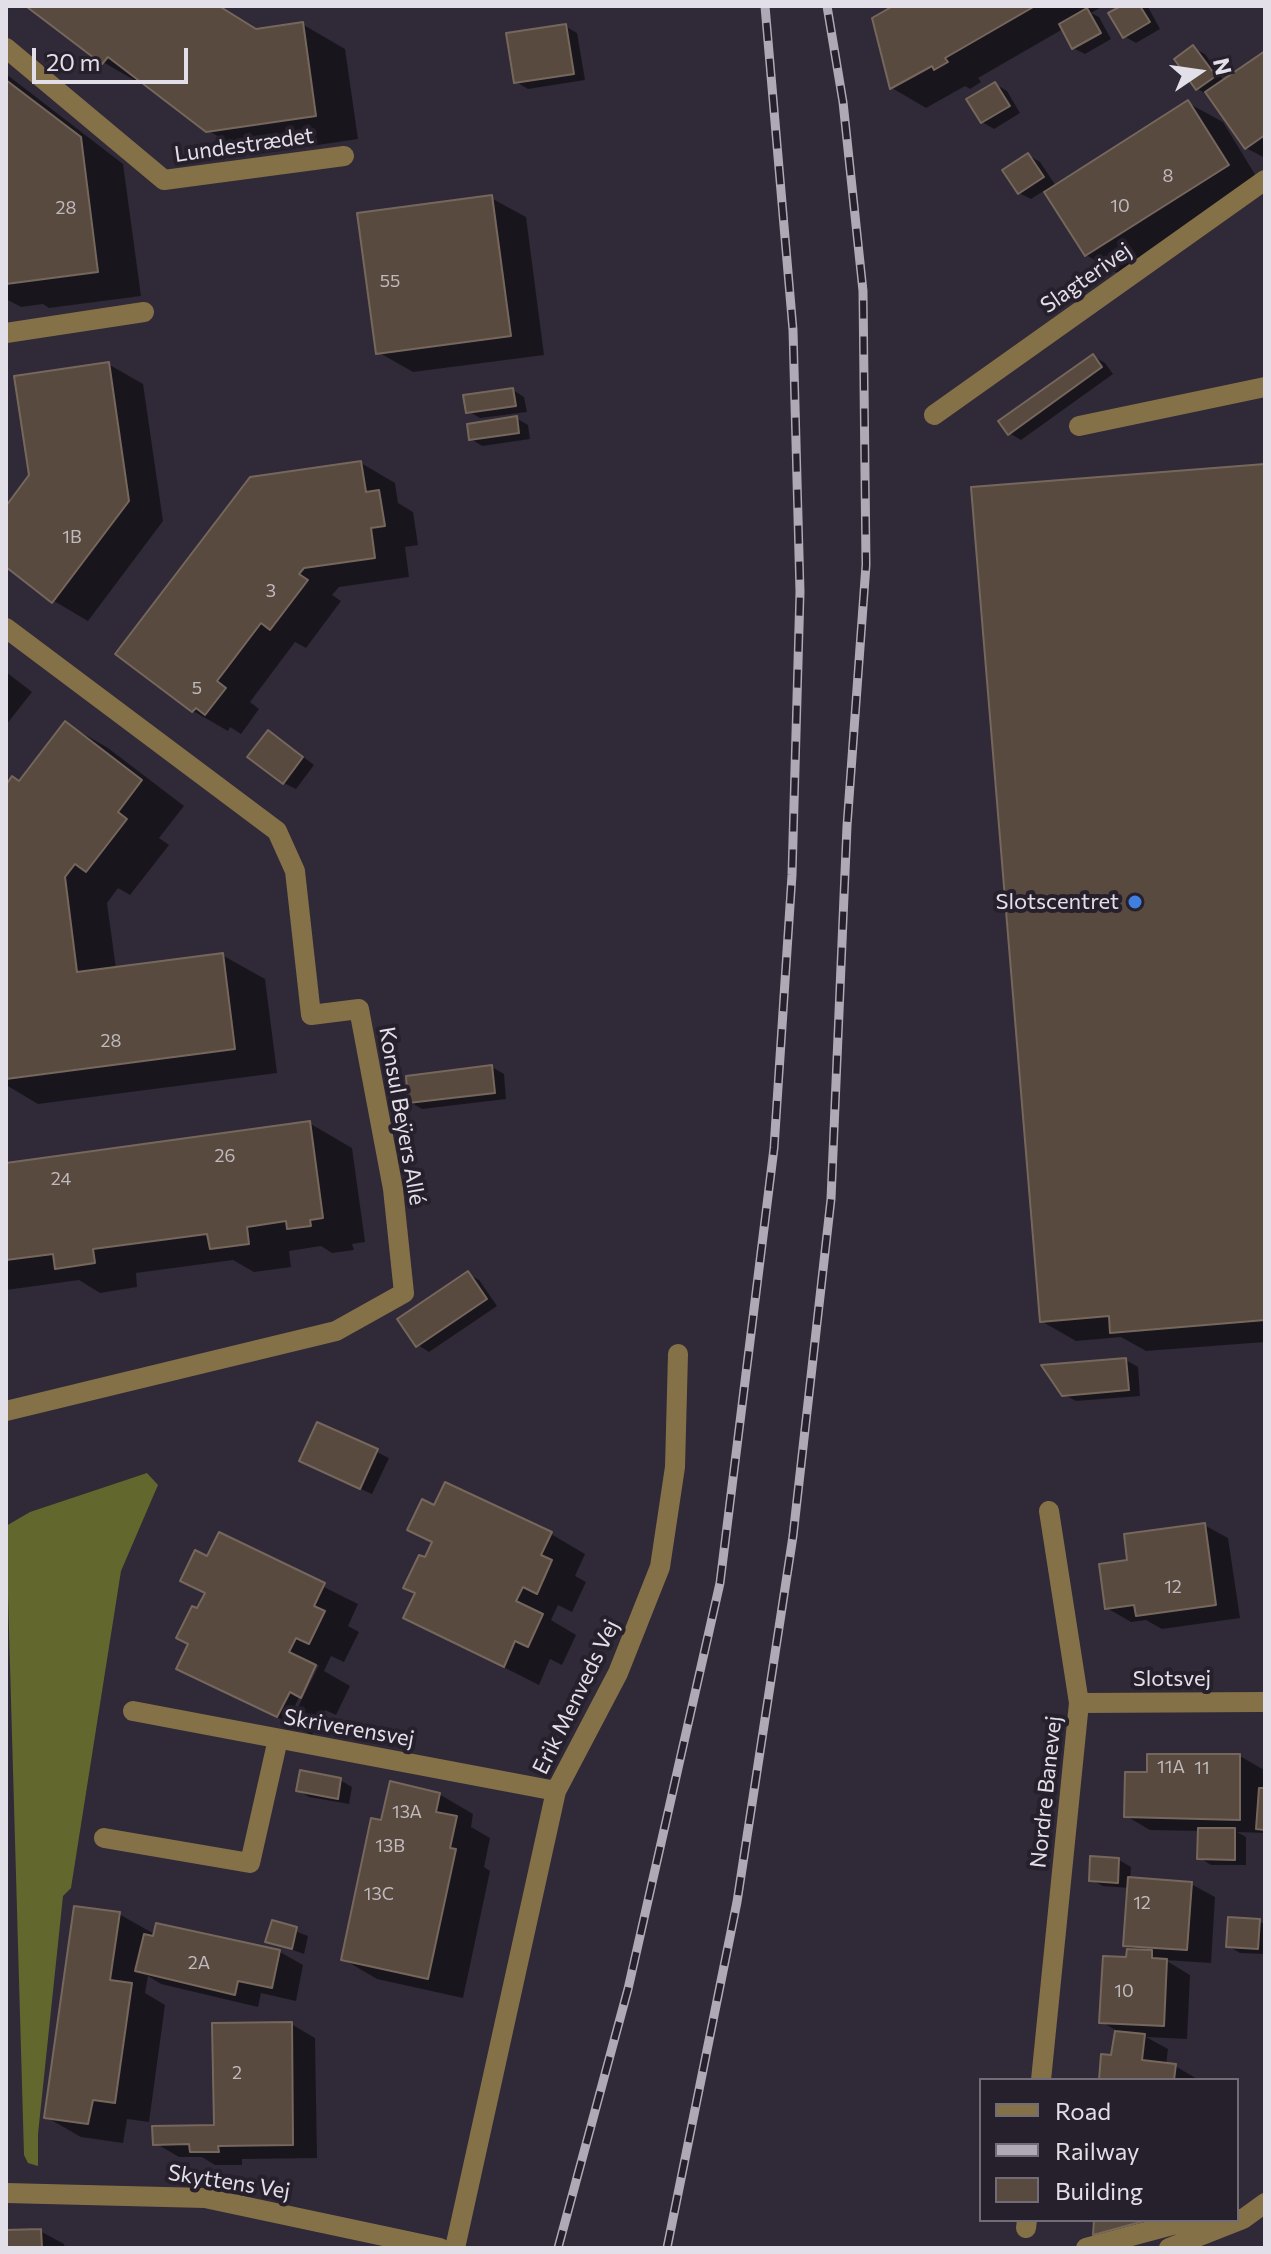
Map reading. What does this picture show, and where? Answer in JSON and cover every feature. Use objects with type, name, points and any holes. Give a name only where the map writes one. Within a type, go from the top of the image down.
[{"type":"street","name":"Lundestrædet","points":[[6,48],[164,180],[344,156]]},
{"type":"street","name":"Slagterivej","points":[[934,415],[1265,180]]},
{"type":"street","points":[[6,333],[144,312]]},
{"type":"street","points":[[1079,426],[1265,387]]},
{"type":"street","name":"Konsul Beÿers Allé","points":[[6,628],[277,831],[295,871],[311,1015],[359,1009],[393,1189],[404,1293],[336,1331],[6,1411]]},
{"type":"street","name":"Erik Menveds Vej","points":[[455,2248],[556,1791],[618,1673],[660,1567],[675,1467],[678,1354]]},
{"type":"street","name":"Nordre Banevej","points":[[1041,2078],[1079,1703],[1049,1511]]},
{"type":"street","name":"Slotsvej","points":[[1079,1703],[1265,1702]]},
{"type":"street","name":"Skriverensvej","points":[[133,1711],[556,1791]]},
{"type":"street","points":[[104,1838],[250,1863],[278,1739]]},
{"type":"street","name":"Skyttens Vej","points":[[6,2193],[205,2198],[440,2248]]},
{"type":"street","points":[[1240,2219],[1265,2203]]},
{"type":"street","points":[[1086,2248],[1184,2222]]},
{"type":"street","points":[[1169,2248],[1233,2222]]},
{"type":"green space","points":[[147,1473],[158,1485],[121,1571],[71,1888],[63,1896],[38,2134],[38,2166],[28,2163],[24,2155],[6,1526],[30,1512]]},
{"type":"building","points":[[219,6],[256,29],[303,22],[316,116],[206,132],[108,57],[102,64],[27,7]]},
{"type":"building","points":[[893,6],[1035,6],[945,58],[948,62],[934,70],[932,66],[890,89],[872,18]]},
{"type":"building","points":[[1121,6],[1140,6],[1150,22],[1123,38],[1108,13]]},
{"type":"building","points":[[1087,8],[1101,33],[1072,49],[1059,24]]},
{"type":"building","points":[[566,24],[574,74],[514,83],[506,33]]},
{"type":"building","points":[[1193,45],[1216,76],[1196,90],[1174,59]]},
{"type":"building","points":[[1265,51],[1265,135],[1245,149],[1205,92]]},
{"type":"building","points":[[6,80],[81,137],[98,272],[6,284]]},
{"type":"building","points":[[995,82],[1010,106],[981,123],[966,99]]},
{"type":"building","points":[[1188,100],[1229,165],[1085,256],[1044,192]]},
{"type":"building","points":[[1028,153],[1044,177],[1018,194],[1002,170]]},
{"type":"building","points":[[492,195],[511,336],[376,354],[357,213]]},
{"type":"building","points":[[1093,354],[1102,367],[1008,435],[998,421]]},
{"type":"building","points":[[109,362],[129,501],[52,603],[6,567],[6,506],[29,475],[14,376]]},
{"type":"building","points":[[513,388],[516,406],[466,413],[463,395]]},
{"type":"building","points":[[517,416],[519,433],[469,440],[467,424]]},
{"type":"building","points":[[361,461],[366,492],[379,490],[385,526],[371,528],[375,558],[304,568],[299,574],[308,580],[270,630],[261,623],[217,681],[226,688],[205,715],[196,708],[192,712],[115,654],[250,477]]},
{"type":"building","name":"Slotscentret","points":[[1265,464],[1265,1320],[1110,1333],[1109,1316],[1040,1322],[971,487]]},
{"type":"building","points":[[65,721],[142,780],[118,812],[127,819],[86,872],[75,864],[65,877],[77,972],[223,953],[235,1049],[6,1079],[6,785],[12,776],[19,781]]},
{"type":"building","points":[[268,730],[303,757],[283,784],[247,757]]},
{"type":"building","points":[[492,1065],[495,1093],[408,1103],[406,1076]]},
{"type":"building","points":[[310,1121],[323,1218],[310,1220],[311,1226],[287,1229],[286,1221],[247,1227],[249,1244],[210,1249],[207,1234],[93,1249],[95,1263],[55,1269],[53,1254],[6,1260],[6,1163]]},
{"type":"building","points":[[468,1271],[487,1299],[416,1347],[397,1319]]},
{"type":"building","points":[[1126,1358],[1129,1390],[1062,1396],[1041,1365]]},
{"type":"building","points":[[317,1422],[378,1449],[360,1489],[299,1461]]},
{"type":"building","points":[[445,1482],[552,1532],[541,1555],[552,1560],[537,1594],[523,1587],[516,1601],[543,1614],[528,1647],[515,1641],[504,1667],[403,1618],[415,1593],[403,1588],[419,1555],[425,1557],[432,1542],[407,1530],[422,1499],[434,1505]]},
{"type":"building","points":[[1205,1523],[1216,1605],[1136,1616],[1134,1605],[1105,1609],[1099,1564],[1127,1560],[1124,1534]]},
{"type":"building","points":[[219,1532],[325,1583],[314,1606],[325,1611],[309,1644],[296,1638],[289,1652],[316,1665],[301,1698],[290,1692],[277,1717],[176,1669],[188,1644],[176,1638],[192,1606],[197,1608],[205,1593],[180,1581],[195,1550],[207,1556]]},
{"type":"building","points":[[1147,1754],[1240,1754],[1240,1820],[1124,1817],[1125,1772],[1147,1772]]},
{"type":"building","points":[[300,1770],[341,1778],[338,1799],[296,1791]]},
{"type":"building","points":[[390,1781],[440,1793],[436,1812],[457,1816],[450,1848],[456,1849],[428,1979],[341,1960],[371,1818],[381,1820]]},
{"type":"building","points":[[1259,1788],[1265,1788],[1265,1830],[1256,1829]]},
{"type":"building","points":[[1198,1828],[1235,1828],[1235,1860],[1197,1859]]},
{"type":"building","points":[[1090,1856],[1119,1858],[1118,1883],[1089,1881]]},
{"type":"building","points":[[1128,1877],[1192,1882],[1187,1950],[1123,1946]]},
{"type":"building","points":[[74,1906],[120,1912],[110,1980],[132,1983],[115,2103],[93,2100],[88,2124],[44,2118]]},
{"type":"building","points":[[1228,1917],[1260,1919],[1258,1949],[1226,1947]]},
{"type":"building","points":[[272,1920],[297,1927],[292,1949],[265,1942]]},
{"type":"building","points":[[156,1923],[280,1950],[272,1988],[238,1981],[235,1995],[135,1971],[144,1934],[153,1936]]},
{"type":"building","points":[[1127,1949],[1152,1950],[1152,1958],[1167,1959],[1164,2026],[1099,2023],[1103,1956],[1126,1957]]},
{"type":"building","points":[[292,2022],[293,2145],[218,2146],[219,2152],[190,2152],[189,2144],[153,2145],[152,2126],[214,2125],[212,2023]]},
{"type":"building","points":[[1115,2031],[1145,2034],[1142,2060],[1176,2064],[1174,2078],[1099,2078],[1101,2054],[1111,2055]]},
{"type":"building","points":[[1094,2222],[1141,2222],[1093,2235]]},
{"type":"building","points":[[41,2229],[42,2248],[6,2248],[6,2230]]},
{"type":"railway","points":[[558,2248],[628,1989],[720,1583],[774,1148],[792,875],[800,592],[793,330],[765,6]]},
{"type":"railway","points":[[667,2248],[737,1902],[793,1536],[831,1199],[847,826],[866,565],[863,291],[843,102],[827,6]]},
{"type":"place","name":"Slotscentret","points":[[1135,902]]}]
